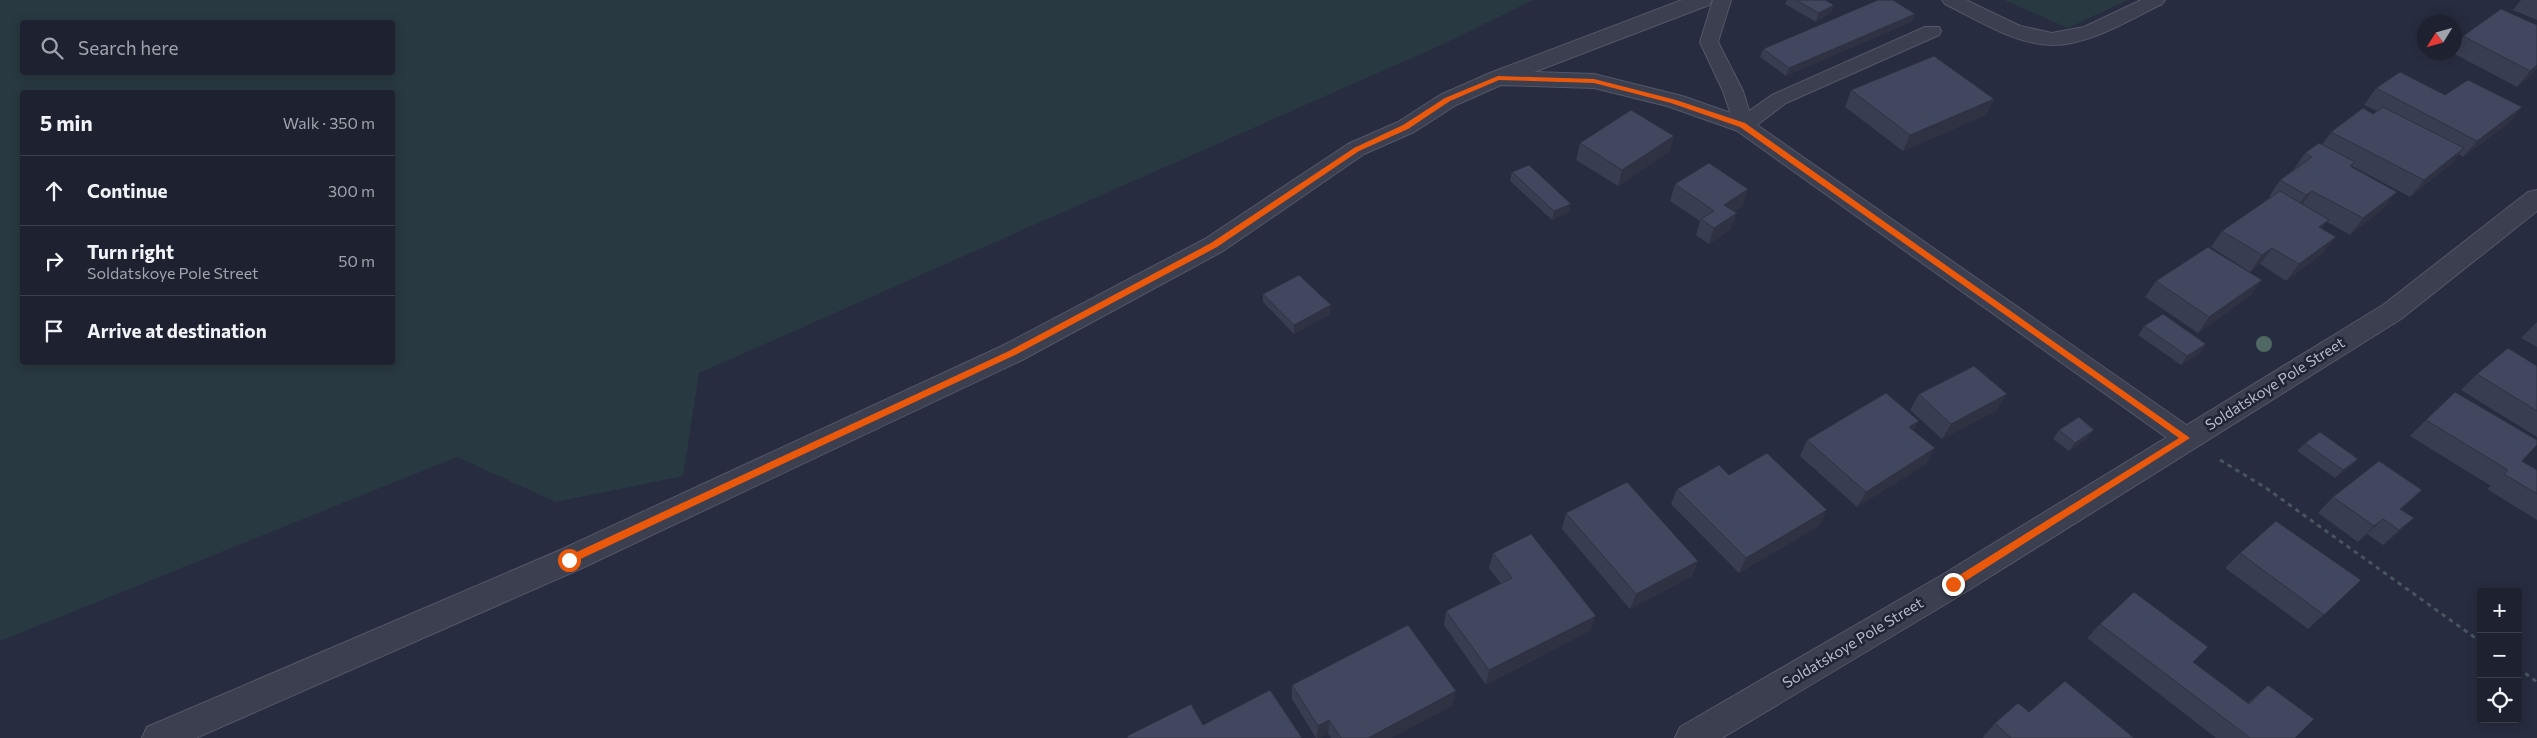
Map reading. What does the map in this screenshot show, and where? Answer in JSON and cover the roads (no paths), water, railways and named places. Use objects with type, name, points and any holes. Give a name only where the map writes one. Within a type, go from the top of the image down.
[{"type":"street","points":[[159,738],[569,560],[1012,353],[1214,245],[1356,149],[1406,127],[1448,100],[1498,78],[1701,0]]},
{"type":"street","points":[[1498,78],[1594,81],[1674,101],[1743,125]]},
{"type":"street","name":"Soldatskoye Pole Street","points":[[1692,738],[1953,584],[2392,312],[2537,198]]},
{"type":"lane","points":[[1722,0],[1709,42],[1733,91],[1743,125],[2186,438]]},
{"type":"lane","points":[[1951,0],[2029,35],[2052,40],[2090,31],[2156,0]]},
{"type":"lane","points":[[1743,125],[1779,99],[1932,31]]}]
